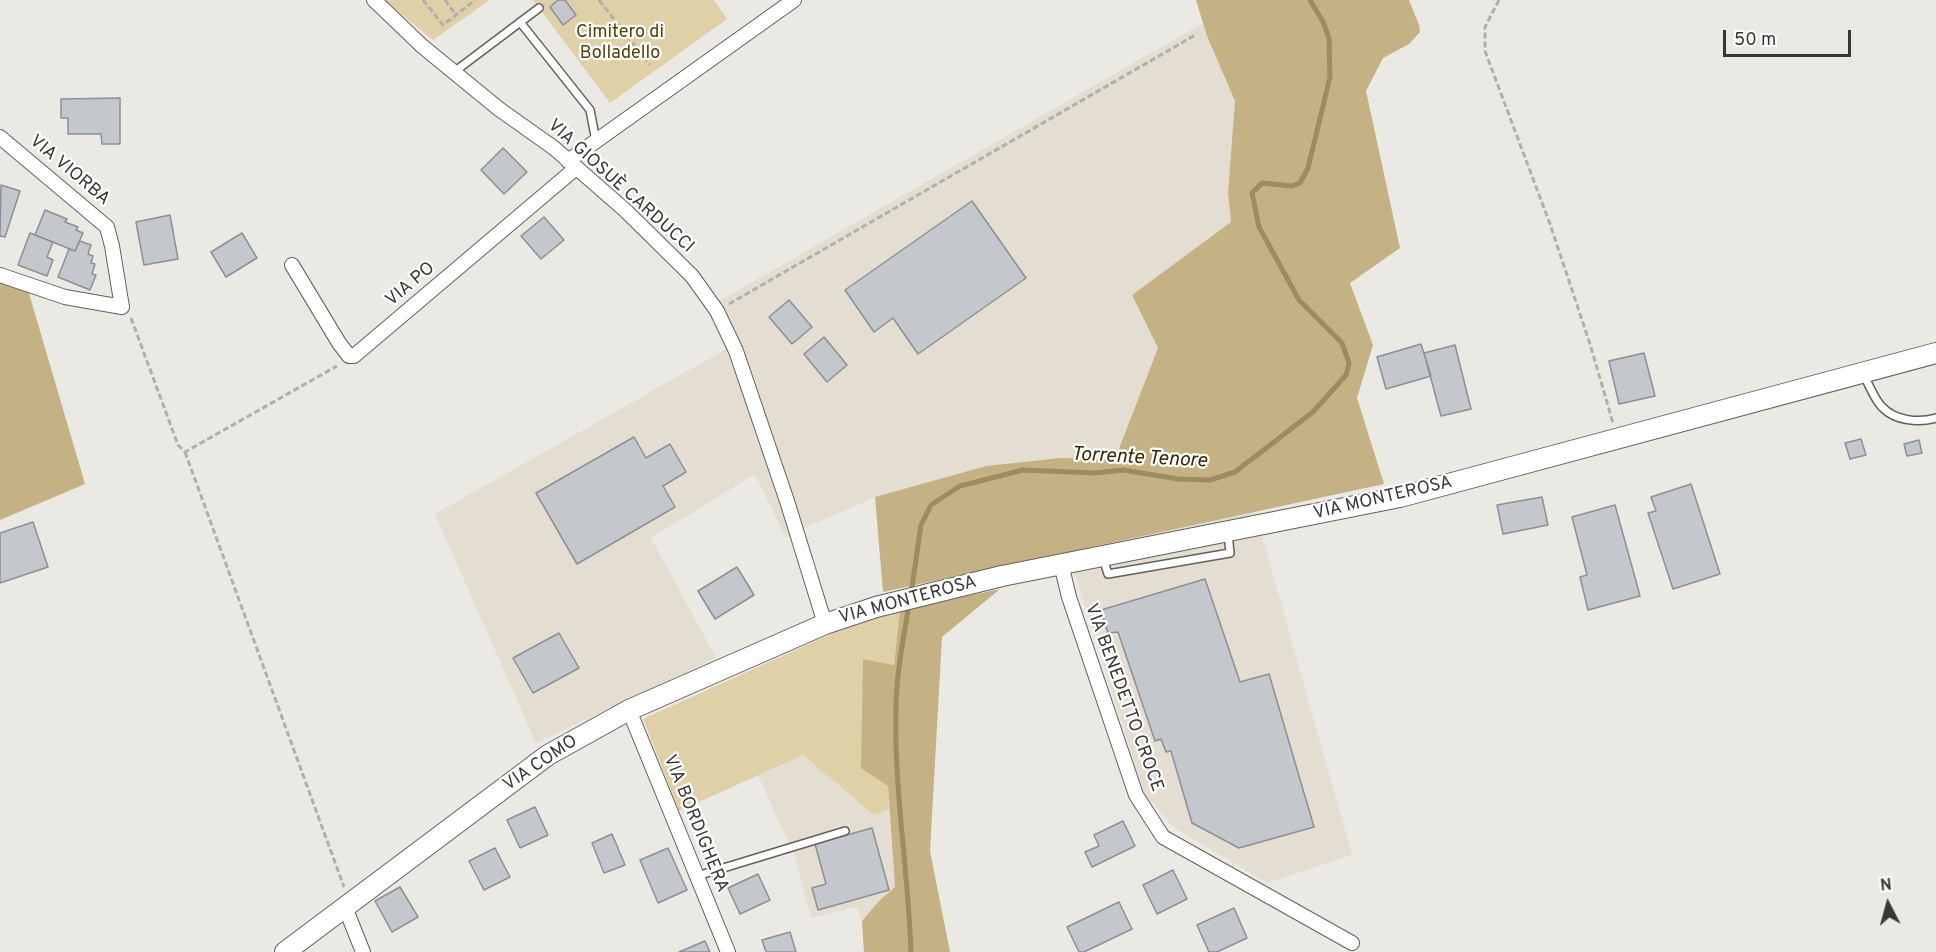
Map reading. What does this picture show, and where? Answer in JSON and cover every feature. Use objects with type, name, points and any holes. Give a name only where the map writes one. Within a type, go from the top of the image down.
[{"type":"main road","name":"VIA MONTEROSA","points":[[825,624],[876,607],[946,589],[1401,497],[1936,352]]},
{"type":"main road","name":"VIA COMO","points":[[285,952],[548,755],[629,710],[825,624]]},
{"type":"street","name":"VIA GIOSUÈ CARDUCCI","points":[[374,0],[422,46],[572,165],[626,211],[692,276],[717,311],[743,372],[787,501],[825,624]]},
{"type":"street","name":"VIA PO","points":[[354,356],[572,165],[596,141],[794,0]]},
{"type":"street","name":"VIA VIORBA","points":[[0,137],[107,227],[122,307]]},
{"type":"street","points":[[292,265],[339,343],[349,356],[354,356]]},
{"type":"street","points":[[0,275],[64,297],[122,307]]},
{"type":"street","name":"VIA BENEDETTO CROCE","points":[[1061,564],[1068,597],[1136,795],[1163,837],[1352,943]]},
{"type":"street","name":"VIA BORDIGHERA","points":[[629,710],[728,952]]},
{"type":"street","points":[[348,905],[363,952]]},
{"type":"lane","points":[[454,72],[539,8]]},
{"type":"lane","points":[[520,22],[590,110],[596,141]]},
{"type":"lane","points":[[1863,373],[1881,407],[1893,417],[1913,420],[1936,418]]},
{"type":"lane","points":[[697,876],[845,831]]},
{"type":"path","points":[[423,0],[444,25],[474,0]]},
{"type":"path","points":[[445,0],[456,15]]},
{"type":"path","points":[[599,0],[650,65]]},
{"type":"path","points":[[1500,0],[1485,27],[1485,51],[1550,224],[1590,344],[1618,440]]},
{"type":"path","points":[[717,311],[1197,34]]},
{"type":"path","points":[[122,307],[130,315],[178,445],[185,452],[348,905]]},
{"type":"path","points":[[185,452],[354,356]]},
{"type":"shaded area","points":[[1196,0],[1409,0],[1419,25],[1420,32],[1409,44],[1383,58],[1366,91],[1400,248],[1350,283],[1373,345],[1357,398],[1384,484],[883,592],[875,497],[986,466],[1060,458],[1115,459],[1158,348],[1132,295],[1231,222],[1228,193],[1235,101],[1207,36]]},
{"type":"shaded area","points":[[1203,23],[1235,101],[1228,193],[1231,222],[1132,295],[1158,348],[1115,459],[1060,458],[986,466],[876,497],[785,536],[755,474],[651,538],[716,658],[536,743],[435,514],[730,347],[707,308]]},
{"type":"shaded area","points":[[0,277],[28,290],[85,484],[0,520]]},
{"type":"shaded area","points":[[1255,511],[1352,855],[1267,883],[1172,826],[1144,793],[1068,552]]},
{"type":"shaded area","points":[[1000,589],[942,637],[930,851],[950,952],[864,952],[862,921],[895,887],[888,786],[861,768],[863,659],[894,665],[900,610]]},
{"type":"shaded area","points":[[803,755],[874,815],[889,809],[895,888],[879,901],[862,921],[857,907],[811,918],[795,857],[758,775]]},
{"type":"green space","points":[[384,0],[490,0],[433,40]]},
{"type":"green space","name":"Cimitero di Bolladello","points":[[533,0],[714,0],[727,19],[610,103]]},
{"type":"green space","points":[[900,610],[894,665],[863,659],[888,786],[889,809],[874,815],[803,755],[679,811],[643,719],[831,634]]},
{"type":"building","points":[[558,0],[565,0],[576,15],[563,25],[550,7]]},
{"type":"building","points":[[120,98],[120,144],[102,144],[101,134],[68,134],[68,118],[61,118],[61,99]]},
{"type":"building","points":[[503,148],[527,172],[504,194],[481,170]]},
{"type":"building","points":[[1,185],[20,191],[5,237],[0,236]]},
{"type":"building","points":[[972,201],[1026,278],[918,354],[893,318],[874,332],[845,290]]},
{"type":"building","points":[[45,210],[67,219],[65,222],[78,227],[76,230],[83,233],[75,251],[35,235]]},
{"type":"building","points":[[170,215],[178,259],[144,265],[136,222]]},
{"type":"building","points":[[544,217],[564,240],[541,259],[521,236]]},
{"type":"building","points":[[30,233],[53,242],[47,257],[53,260],[47,276],[18,265]]},
{"type":"building","points":[[242,233],[257,258],[226,277],[211,252]]},
{"type":"building","points":[[80,241],[91,245],[88,254],[93,256],[91,263],[95,264],[92,274],[96,275],[90,290],[58,277],[69,249],[75,251]]},
{"type":"building","points":[[789,300],[812,327],[792,344],[769,317]]},
{"type":"building","points":[[824,337],[847,365],[827,382],[804,354]]},
{"type":"building","points":[[1421,344],[1431,376],[1386,389],[1377,357]]},
{"type":"building","points":[[1455,345],[1471,409],[1441,416],[1424,353]]},
{"type":"building","points":[[1644,353],[1655,396],[1619,404],[1609,361]]},
{"type":"building","points":[[634,437],[646,458],[670,444],[686,472],[663,486],[675,507],[577,564],[536,493]]},
{"type":"building","points":[[1861,439],[1866,455],[1850,459],[1845,443]]},
{"type":"building","points":[[1919,440],[1922,453],[1907,456],[1904,444]]},
{"type":"building","points":[[1691,484],[1720,574],[1673,589],[1648,513],[1656,511],[1651,497]]},
{"type":"building","points":[[1542,497],[1548,525],[1503,534],[1497,505]]},
{"type":"building","points":[[1615,505],[1640,596],[1588,610],[1580,577],[1587,575],[1572,517]]},
{"type":"building","points":[[33,522],[48,567],[0,583],[0,533]]},
{"type":"building","points":[[737,567],[754,595],[715,619],[698,591]]},
{"type":"building","points":[[1205,579],[1240,682],[1269,674],[1314,827],[1239,848],[1192,823],[1171,751],[1166,752],[1161,739],[1155,741],[1118,632],[1108,633],[1101,610]]},
{"type":"building","points":[[559,633],[579,668],[533,693],[513,658]]},
{"type":"building","points":[[535,807],[548,835],[520,848],[507,820]]},
{"type":"building","points":[[1123,821],[1135,846],[1092,867],[1085,852],[1099,846],[1094,835]]},
{"type":"building","points":[[872,828],[889,890],[818,910],[812,888],[826,884],[815,844]]},
{"type":"building","points":[[612,834],[625,865],[604,873],[592,843]]},
{"type":"building","points":[[495,848],[510,877],[484,890],[469,861]]},
{"type":"building","points":[[668,848],[687,890],[658,903],[640,860]]},
{"type":"building","points":[[1173,870],[1187,899],[1157,914],[1143,885]]},
{"type":"building","points":[[758,874],[770,900],[740,914],[728,888]]},
{"type":"building","points":[[400,887],[418,917],[392,932],[375,901]]},
{"type":"building","points":[[1119,902],[1132,929],[1084,952],[1079,952],[1067,927]]},
{"type":"building","points":[[1234,908],[1247,938],[1217,952],[1209,952],[1197,925]]},
{"type":"building","points":[[790,932],[796,952],[766,952],[762,940]]},
{"type":"building","points":[[705,941],[710,952],[679,952]]},
{"type":"waterway","name":"Torrente Tenore","points":[[911,594],[921,525],[931,505],[960,486],[1023,470],[1095,473],[1123,470],[1178,479],[1210,480],[1235,472],[1313,412],[1346,375],[1349,363],[1342,343],[1299,300],[1259,227],[1252,193],[1262,183],[1292,186],[1300,183],[1308,168],[1330,77],[1329,38],[1310,0]]},
{"type":"waterway","name":"Torrente Tenore","points":[[909,604],[898,676],[896,752],[911,952]]}]
